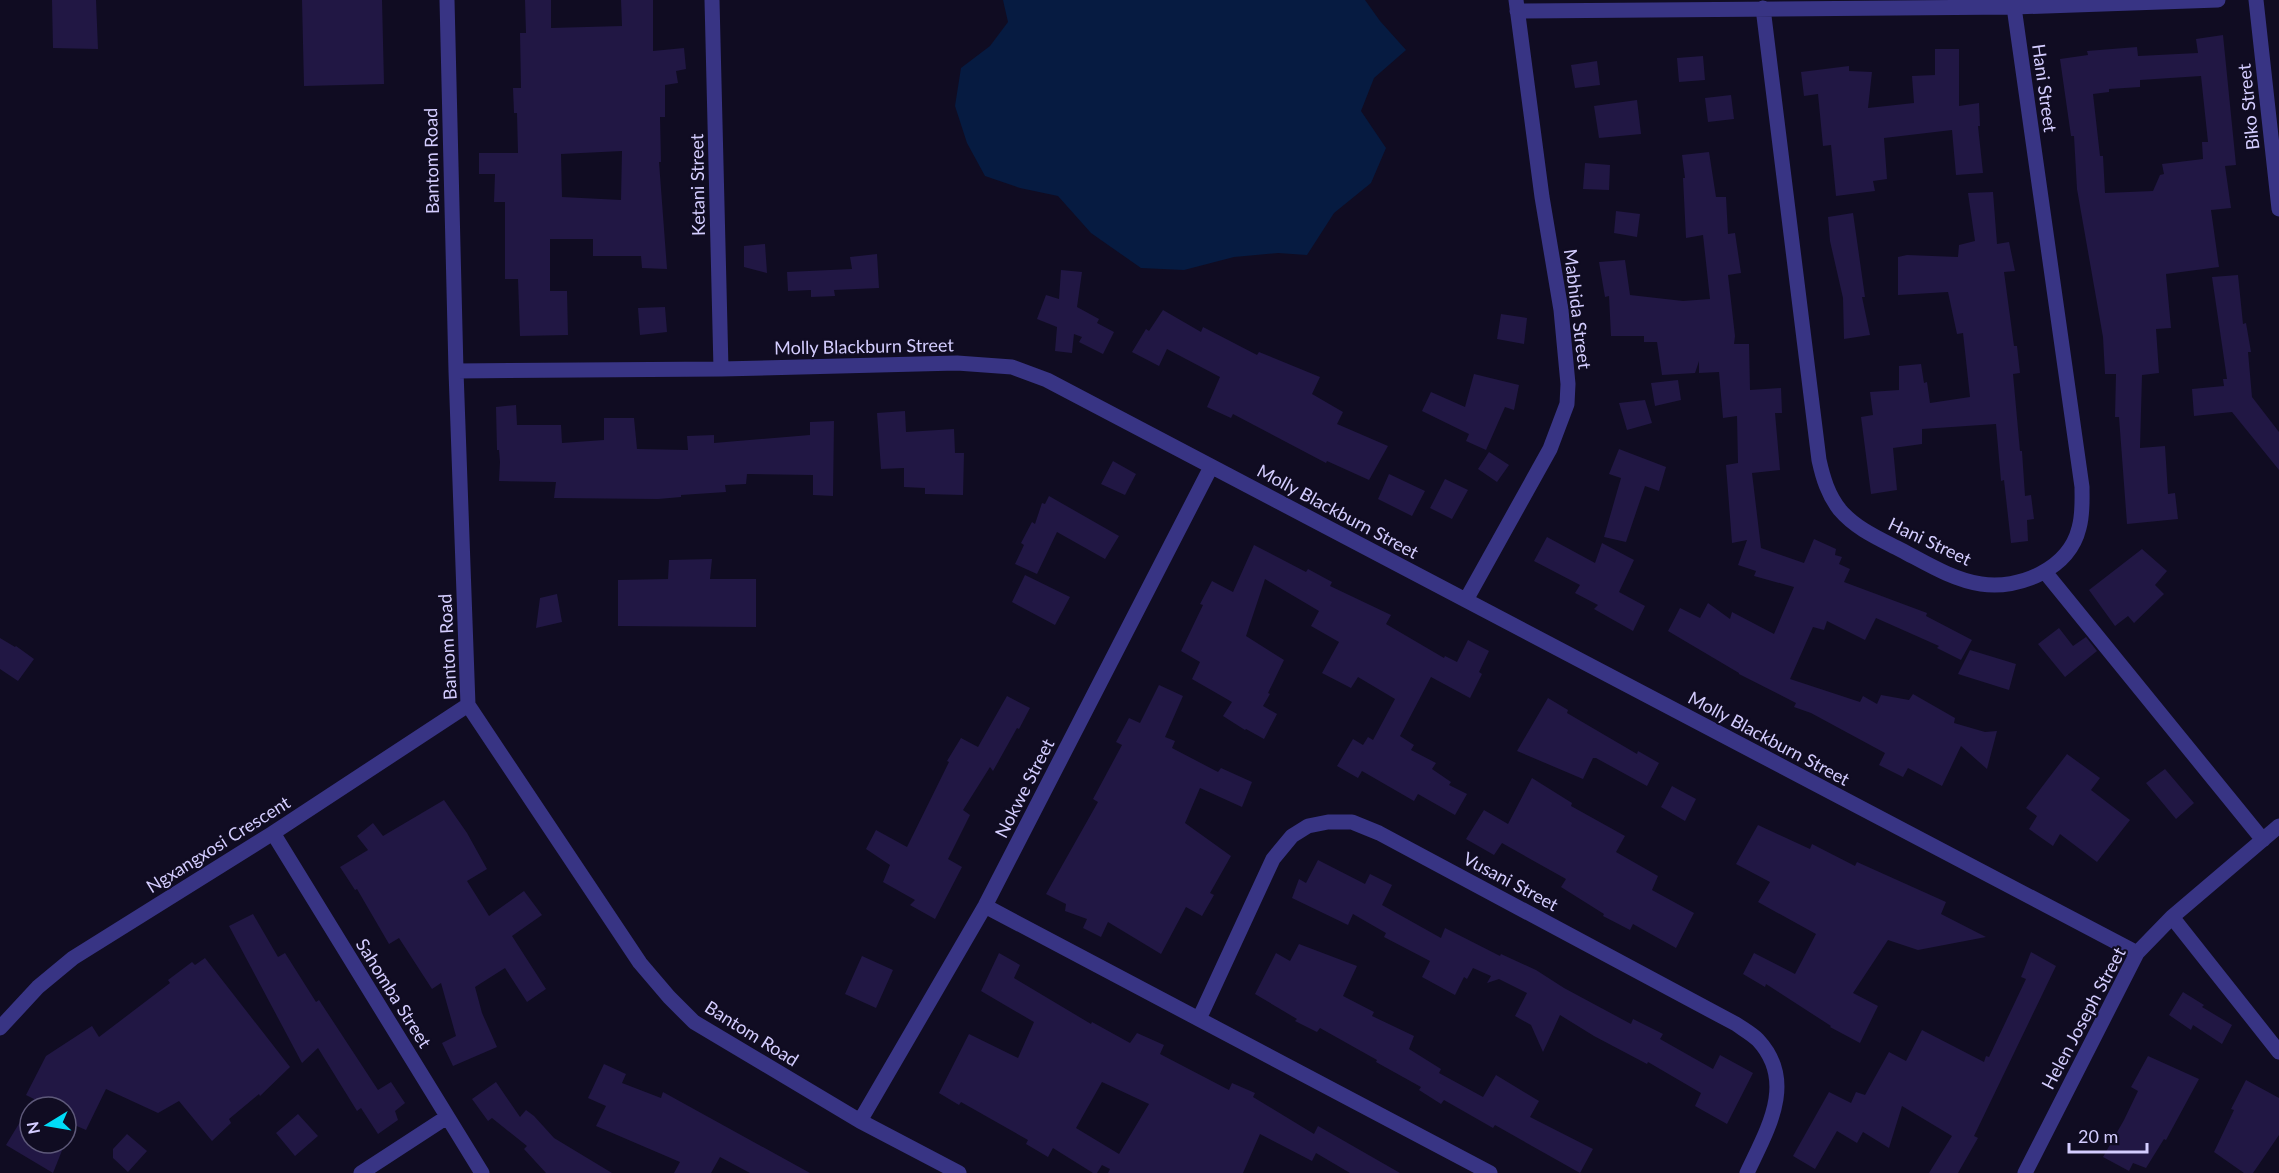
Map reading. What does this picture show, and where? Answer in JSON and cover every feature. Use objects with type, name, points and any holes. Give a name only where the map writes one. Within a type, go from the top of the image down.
[{"type":"street","name":"Bantom Road","points":[[447,0],[456,371],[468,705],[640,963],[694,1022],[860,1121],[959,1173]]},
{"type":"street","name":"Ketani Street","points":[[712,0],[721,369]]},
{"type":"street","points":[[1517,6],[2014,7],[2218,0]]},
{"type":"street","name":"Biko Street","points":[[2256,0],[2279,209]]},
{"type":"street","name":"Mabhida Street","points":[[1466,600],[1550,449],[1560,426],[1568,394],[1562,310],[1542,197],[1517,6]]},
{"type":"street","name":"Hani Street","points":[[1763,8],[1819,460],[1824,482],[1841,511],[1861,529],[1959,578],[1979,584],[1999,586],[2029,579],[2045,572],[2062,558],[2072,545],[2079,530],[2082,509],[2082,487],[2014,7]]},
{"type":"street","name":"Molly Blackburn Street","points":[[456,371],[721,369],[957,363],[1012,367],[1047,380],[2137,953]]},
{"type":"street","name":"Nokwe Street","points":[[860,1121],[986,906],[1211,467]]},
{"type":"street","points":[[2045,572],[2263,840]]},
{"type":"street","name":"Ngxangxosi Crescent","points":[[0,1028],[38,987],[73,958],[273,833],[468,705]]},
{"type":"street","name":"Vusani Street","points":[[1199,1019],[1273,859],[1292,836],[1308,826],[1328,822],[1352,822],[1379,832],[1736,1024],[1757,1039],[1771,1058],[1778,1080],[1775,1106],[1747,1173]]},
{"type":"street","name":"Helen Joseph Street","points":[[2025,1173],[2137,953],[2172,917],[2279,826]]},
{"type":"street","name":"Sahomba Street","points":[[273,833],[482,1173]]},
{"type":"street","points":[[986,906],[1490,1173]]},
{"type":"street","points":[[2172,917],[2279,1053]]},
{"type":"street","points":[[361,1173],[447,1117]]},
{"type":"water","points":[[1003,0],[1365,0],[1406,50],[1374,78],[1361,111],[1386,148],[1371,183],[1334,213],[1307,255],[1278,253],[1234,257],[1184,270],[1141,268],[1091,233],[1058,196],[1020,188],[985,176],[967,143],[955,106],[961,68],[990,46],[1008,22]]},
{"type":"building","points":[[52,0],[96,0],[98,49],[53,48]]},
{"type":"building","points":[[302,0],[382,0],[384,84],[304,86]]},
{"type":"building","points":[[525,0],[551,0],[551,28],[622,26],[621,0],[653,0],[653,51],[684,48],[686,69],[676,71],[678,83],[665,85],[665,117],[660,117],[661,162],[659,162],[667,269],[642,268],[641,256],[593,256],[593,239],[550,239],[550,291],[567,291],[568,335],[520,336],[518,279],[505,279],[505,202],[494,202],[495,174],[479,174],[479,153],[518,153],[517,113],[514,113],[513,88],[521,88],[520,33],[526,33]],"holes":[[[622,151],[621,200],[562,197],[561,154]]]},
{"type":"building","points":[[2223,35],[2236,165],[2225,166],[2231,208],[2211,210],[2219,267],[2166,274],[2171,328],[2156,329],[2159,373],[2142,375],[2140,448],[2165,446],[2168,494],[2175,493],[2178,519],[2127,524],[2119,417],[2115,417],[2116,374],[2105,374],[2103,337],[2077,189],[2074,136],[2071,136],[2060,59],[2088,55],[2087,51],[2137,47],[2138,56],[2198,53],[2196,39]],"holes":[[[2201,76],[2208,142],[2202,142],[2203,159],[2162,164],[2164,174],[2160,175],[2153,191],[2105,193],[2103,156],[2100,156],[2093,94],[2109,92],[2109,89],[2140,87],[2140,80]]]},
{"type":"building","points":[[1935,49],[1959,49],[1959,106],[1979,103],[1980,126],[1978,126],[1983,173],[1956,175],[1952,130],[1884,138],[1887,179],[1873,181],[1875,191],[1836,196],[1831,145],[1823,146],[1818,94],[1804,96],[1801,72],[1849,66],[1849,71],[1872,72],[1868,108],[1914,103],[1912,76],[1935,75]]},
{"type":"building","points":[[1703,56],[1705,80],[1679,82],[1677,58]]},
{"type":"building","points":[[1597,61],[1600,85],[1575,88],[1571,65]]},
{"type":"building","points":[[1731,95],[1734,119],[1708,122],[1705,98]]},
{"type":"building","points":[[1637,100],[1641,134],[1599,138],[1594,106]]},
{"type":"building","points":[[1709,152],[1716,197],[1726,197],[1728,234],[1735,233],[1741,273],[1728,275],[1734,344],[1749,344],[1750,390],[1781,388],[1782,413],[1775,413],[1780,470],[1752,473],[1761,548],[1804,563],[1814,539],[1836,549],[1835,555],[1842,557],[1839,564],[1850,569],[1844,582],[1927,613],[1926,616],[1972,640],[1961,660],[1937,648],[1939,646],[1876,618],[1865,640],[1827,621],[1824,630],[1813,627],[1790,679],[1860,702],[1863,696],[1877,704],[1881,695],[1909,700],[1913,694],[1955,718],[1954,723],[1985,732],[1997,731],[1987,769],[1961,746],[1942,786],[1908,768],[1903,777],[1879,765],[1885,753],[1811,713],[1794,707],[1796,703],[1739,674],[1668,631],[1680,608],[1700,618],[1708,603],[1730,619],[1732,612],[1774,634],[1794,587],[1754,576],[1756,571],[1738,565],[1747,540],[1732,543],[1726,465],[1738,463],[1737,416],[1723,418],[1719,372],[1699,373],[1699,361],[1695,373],[1662,375],[1657,342],[1644,342],[1644,336],[1611,336],[1609,296],[1605,297],[1599,262],[1625,260],[1630,295],[1683,301],[1710,299],[1703,235],[1686,238],[1683,178],[1685,178],[1682,155]]},
{"type":"building","points":[[1585,163],[1610,165],[1609,190],[1583,189]]},
{"type":"building","points":[[1993,192],[1997,244],[2009,242],[2015,271],[2004,272],[2020,373],[2013,374],[2025,496],[2031,495],[2034,519],[2027,520],[2028,541],[2011,543],[2004,480],[2001,481],[1996,424],[1922,429],[1922,444],[1893,448],[1897,490],[1871,494],[1861,417],[1873,415],[1870,392],[1899,390],[1899,366],[1921,364],[1930,403],[1970,397],[1963,333],[1957,334],[1948,292],[1898,295],[1898,257],[1907,255],[1958,257],[1959,245],[1975,241],[1968,193]]},
{"type":"building","points":[[1616,211],[1640,214],[1637,237],[1614,233]]},
{"type":"building","points":[[1853,213],[1865,297],[1862,297],[1870,335],[1844,339],[1843,298],[1830,241],[1828,217]]},
{"type":"building","points":[[765,244],[767,273],[744,267],[744,246]]},
{"type":"building","points":[[877,254],[879,288],[834,290],[835,296],[811,297],[811,290],[788,291],[787,272],[852,269],[850,257]]},
{"type":"building","points":[[1061,270],[1082,272],[1077,307],[1099,319],[1097,323],[1114,332],[1103,354],[1079,342],[1082,337],[1074,334],[1072,353],[1055,351],[1057,327],[1037,319],[1046,295],[1059,299]]},
{"type":"building","points":[[2238,275],[2243,324],[2246,323],[2251,352],[2248,352],[2252,397],[2279,432],[2279,470],[2232,412],[2194,416],[2192,389],[2224,386],[2223,379],[2227,379],[2212,277]]},
{"type":"building","points":[[665,307],[667,332],[640,335],[638,308]]},
{"type":"building","points":[[1163,310],[1201,332],[1203,327],[1257,355],[1259,352],[1320,377],[1312,394],[1343,412],[1337,424],[1388,446],[1369,480],[1327,461],[1326,463],[1233,414],[1231,418],[1207,407],[1220,377],[1167,349],[1159,366],[1132,352],[1146,329],[1149,331]]},
{"type":"building","points":[[1501,314],[1527,318],[1524,344],[1497,339]]},
{"type":"building","points":[[1474,374],[1519,385],[1514,410],[1505,407],[1486,450],[1466,441],[1469,434],[1422,411],[1431,392],[1465,407]]},
{"type":"building","points":[[1678,380],[1681,400],[1655,406],[1651,383]]},
{"type":"building","points":[[1645,400],[1652,423],[1627,430],[1619,403]]},
{"type":"building","points":[[516,405],[517,425],[561,425],[562,443],[604,440],[604,418],[634,418],[637,449],[688,450],[687,436],[714,435],[714,443],[810,435],[810,422],[834,421],[833,496],[813,495],[813,475],[747,474],[746,484],[725,485],[726,492],[658,499],[554,498],[556,482],[499,481],[496,407]]},
{"type":"building","points":[[905,411],[906,432],[954,429],[955,453],[964,453],[963,495],[925,494],[925,488],[904,487],[904,468],[881,469],[877,413]]},
{"type":"building","points":[[1619,449],[1666,467],[1659,491],[1645,486],[1626,542],[1604,537],[1621,478],[1609,474]]},
{"type":"building","points":[[1489,452],[1509,465],[1497,482],[1478,469]]},
{"type":"building","points":[[1113,461],[1136,474],[1125,495],[1101,484]]},
{"type":"building","points":[[1389,474],[1425,491],[1412,516],[1378,499]]},
{"type":"building","points":[[1445,479],[1468,490],[1452,519],[1430,508]]},
{"type":"building","points":[[1049,496],[1119,536],[1105,559],[1057,532],[1037,574],[1015,564],[1024,545],[1021,543],[1032,522],[1035,524],[1042,503],[1045,504]]},
{"type":"building","points":[[1547,537],[1595,563],[1602,543],[1634,560],[1619,592],[1645,606],[1633,631],[1594,609],[1598,605],[1575,593],[1580,585],[1534,561]]},
{"type":"building","points":[[1254,545],[1306,572],[1308,569],[1332,582],[1330,586],[1391,615],[1386,624],[1444,658],[1445,656],[1457,662],[1468,640],[1489,651],[1479,672],[1482,674],[1470,698],[1431,677],[1400,736],[1414,745],[1411,750],[1436,763],[1432,769],[1451,782],[1449,785],[1467,794],[1455,815],[1418,794],[1414,801],[1362,771],[1358,778],[1337,766],[1353,739],[1363,745],[1368,737],[1373,740],[1395,699],[1358,677],[1351,688],[1322,673],[1339,642],[1311,626],[1319,611],[1265,579],[1246,636],[1284,660],[1263,706],[1277,714],[1264,739],[1223,716],[1232,702],[1192,679],[1200,662],[1181,651],[1203,605],[1200,604],[1212,581],[1233,592]]},
{"type":"building","points":[[2142,549],[2167,571],[2155,585],[2164,594],[2134,623],[2128,616],[2115,626],[2089,590]]},
{"type":"building","points":[[712,559],[710,579],[756,579],[756,627],[618,626],[618,580],[668,579],[669,560]]},
{"type":"building","points":[[1025,575],[1070,597],[1055,625],[1012,602]]},
{"type":"building","points":[[557,594],[562,622],[536,628],[540,598]]},
{"type":"building","points":[[2059,628],[2073,646],[2086,637],[2097,651],[2065,677],[2038,644]]},
{"type":"building","points":[[0,638],[34,659],[18,681],[0,669]]},
{"type":"building","points":[[1970,650],[2016,664],[2009,690],[1958,674]]},
{"type":"building","points":[[1159,685],[1183,696],[1165,737],[1175,741],[1172,748],[1218,772],[1221,768],[1252,782],[1242,807],[1200,788],[1185,823],[1231,856],[1210,893],[1214,895],[1202,916],[1186,907],[1161,954],[1108,922],[1101,937],[1083,928],[1087,919],[1065,911],[1066,904],[1046,894],[1098,802],[1093,799],[1122,745],[1116,742],[1129,718],[1140,723]]},
{"type":"building","points":[[1007,696],[1030,708],[993,771],[990,767],[963,810],[970,815],[948,859],[962,867],[935,919],[910,905],[915,900],[883,882],[890,865],[866,849],[876,830],[907,847],[949,762],[947,761],[961,738],[978,747]]},
{"type":"building","points":[[1548,698],[1568,710],[1567,713],[1637,754],[1638,751],[1659,763],[1647,786],[1596,758],[1593,758],[1583,779],[1517,751]]},
{"type":"building","points":[[2067,754],[2100,778],[2091,790],[2130,820],[2097,862],[2060,834],[2053,846],[2029,829],[2037,816],[2026,808]]},
{"type":"building","points":[[2165,769],[2194,803],[2176,819],[2146,783]]},
{"type":"building","points":[[1532,778],[1572,803],[1571,806],[1625,836],[1616,852],[1658,876],[1652,890],[1694,913],[1676,948],[1633,924],[1630,930],[1603,916],[1604,914],[1561,887],[1566,879],[1502,843],[1494,855],[1466,839],[1484,810],[1508,824]]},
{"type":"building","points":[[1672,786],[1696,799],[1685,821],[1661,807]]},
{"type":"building","points":[[444,800],[467,833],[487,869],[467,881],[489,916],[524,891],[542,915],[512,936],[546,989],[527,1002],[505,968],[475,987],[482,1013],[497,1047],[453,1066],[442,1043],[456,1036],[441,983],[432,989],[399,938],[389,944],[357,889],[355,890],[340,867],[368,850],[357,836],[373,823],[383,836]]},
{"type":"building","points":[[1758,825],[1810,849],[1812,844],[1855,866],[1857,862],[1946,902],[1941,914],[1986,937],[1918,950],[1888,940],[1853,993],[1878,1006],[1860,1043],[1830,1027],[1766,984],[1765,987],[1743,974],[1754,953],[1795,974],[1816,934],[1758,902],[1770,882],[1736,864]]},
{"type":"building","points":[[1318,860],[1365,884],[1370,874],[1392,885],[1382,905],[1441,938],[1445,928],[1500,956],[1501,954],[1536,970],[1564,988],[1631,1024],[1633,1019],[1663,1034],[1660,1039],[1713,1069],[1720,1055],[1753,1073],[1727,1124],[1695,1106],[1701,1093],[1648,1062],[1647,1064],[1594,1036],[1560,1015],[1543,1052],[1531,1025],[1515,1016],[1527,993],[1499,979],[1487,983],[1491,976],[1473,968],[1467,979],[1464,977],[1455,995],[1422,977],[1430,961],[1384,937],[1386,933],[1353,914],[1348,925],[1292,898],[1299,879],[1306,883]]},
{"type":"building","points":[[253,914],[278,957],[285,953],[316,1002],[319,1000],[378,1090],[391,1082],[405,1103],[395,1111],[398,1120],[378,1134],[361,1108],[357,1111],[318,1048],[302,1063],[229,926]]},
{"type":"building","points":[[1299,944],[1357,966],[1343,996],[1374,1012],[1372,1016],[1414,1036],[1409,1049],[1441,1069],[1439,1073],[1483,1097],[1496,1075],[1539,1101],[1530,1117],[1593,1149],[1580,1173],[1495,1125],[1493,1128],[1444,1100],[1441,1104],[1419,1090],[1421,1087],[1376,1062],[1377,1060],[1320,1028],[1317,1032],[1295,1021],[1297,1019],[1255,994],[1276,953],[1290,961]]},
{"type":"building","points":[[2031,952],[2056,966],[1974,1136],[1978,1138],[1958,1173],[1929,1173],[1952,1136],[1902,1106],[1889,1148],[1863,1132],[1857,1143],[1837,1131],[1815,1169],[1793,1156],[1829,1092],[1851,1103],[1856,1092],[1865,1095],[1889,1052],[1906,1061],[1922,1030],[1984,1062],[1986,1056],[1989,1057],[2026,979],[2021,977]]},
{"type":"building","points":[[999,953],[1020,965],[1014,978],[1091,1024],[1092,1022],[1130,1043],[1137,1033],[1164,1045],[1160,1054],[1229,1090],[1232,1083],[1255,1093],[1253,1097],[1314,1134],[1318,1126],[1400,1173],[1350,1173],[1316,1153],[1312,1161],[1260,1134],[1243,1173],[1108,1173],[1110,1169],[1102,1165],[1097,1173],[1093,1173],[1053,1148],[1048,1157],[1026,1144],[1028,1140],[961,1102],[959,1105],[939,1093],[969,1034],[1018,1058],[1034,1022],[981,991]],"holes":[[[1102,1082],[1149,1104],[1119,1154],[1076,1128]]]},
{"type":"building","points":[[862,956],[893,970],[876,1008],[845,994]]},
{"type":"building","points":[[205,958],[290,1067],[260,1096],[259,1094],[229,1119],[231,1123],[212,1141],[179,1101],[158,1113],[106,1089],[86,1130],[78,1127],[78,1095],[26,1095],[46,1056],[92,1026],[99,1037],[170,983],[168,980],[192,962],[195,965]]},
{"type":"building","points":[[2183,992],[2204,1005],[2202,1007],[2232,1025],[2222,1044],[2193,1025],[2191,1030],[2169,1015]]},
{"type":"building","points":[[2148,1056],[2199,1079],[2166,1140],[2164,1139],[2146,1168],[2133,1163],[2129,1171],[2103,1157],[2138,1091],[2131,1087]]},
{"type":"building","points":[[604,1064],[626,1074],[622,1083],[661,1098],[663,1092],[810,1173],[750,1173],[720,1157],[711,1173],[674,1173],[680,1162],[596,1126],[606,1106],[588,1098]]},
{"type":"building","points":[[2246,1080],[2279,1098],[2279,1135],[2253,1173],[2244,1173],[2214,1152],[2234,1110],[2231,1109]]},
{"type":"building","points":[[496,1082],[520,1117],[526,1110],[554,1138],[612,1173],[546,1173],[524,1149],[527,1146],[492,1118],[488,1121],[472,1099]]},
{"type":"building","points":[[298,1114],[318,1136],[295,1156],[276,1133]]},
{"type":"building","points":[[18,1125],[18,1152],[6,1145]]},
{"type":"building","points":[[127,1134],[147,1151],[128,1172],[113,1158],[113,1149]]},
{"type":"building","points":[[23,1155],[60,1155],[53,1173]]}]
